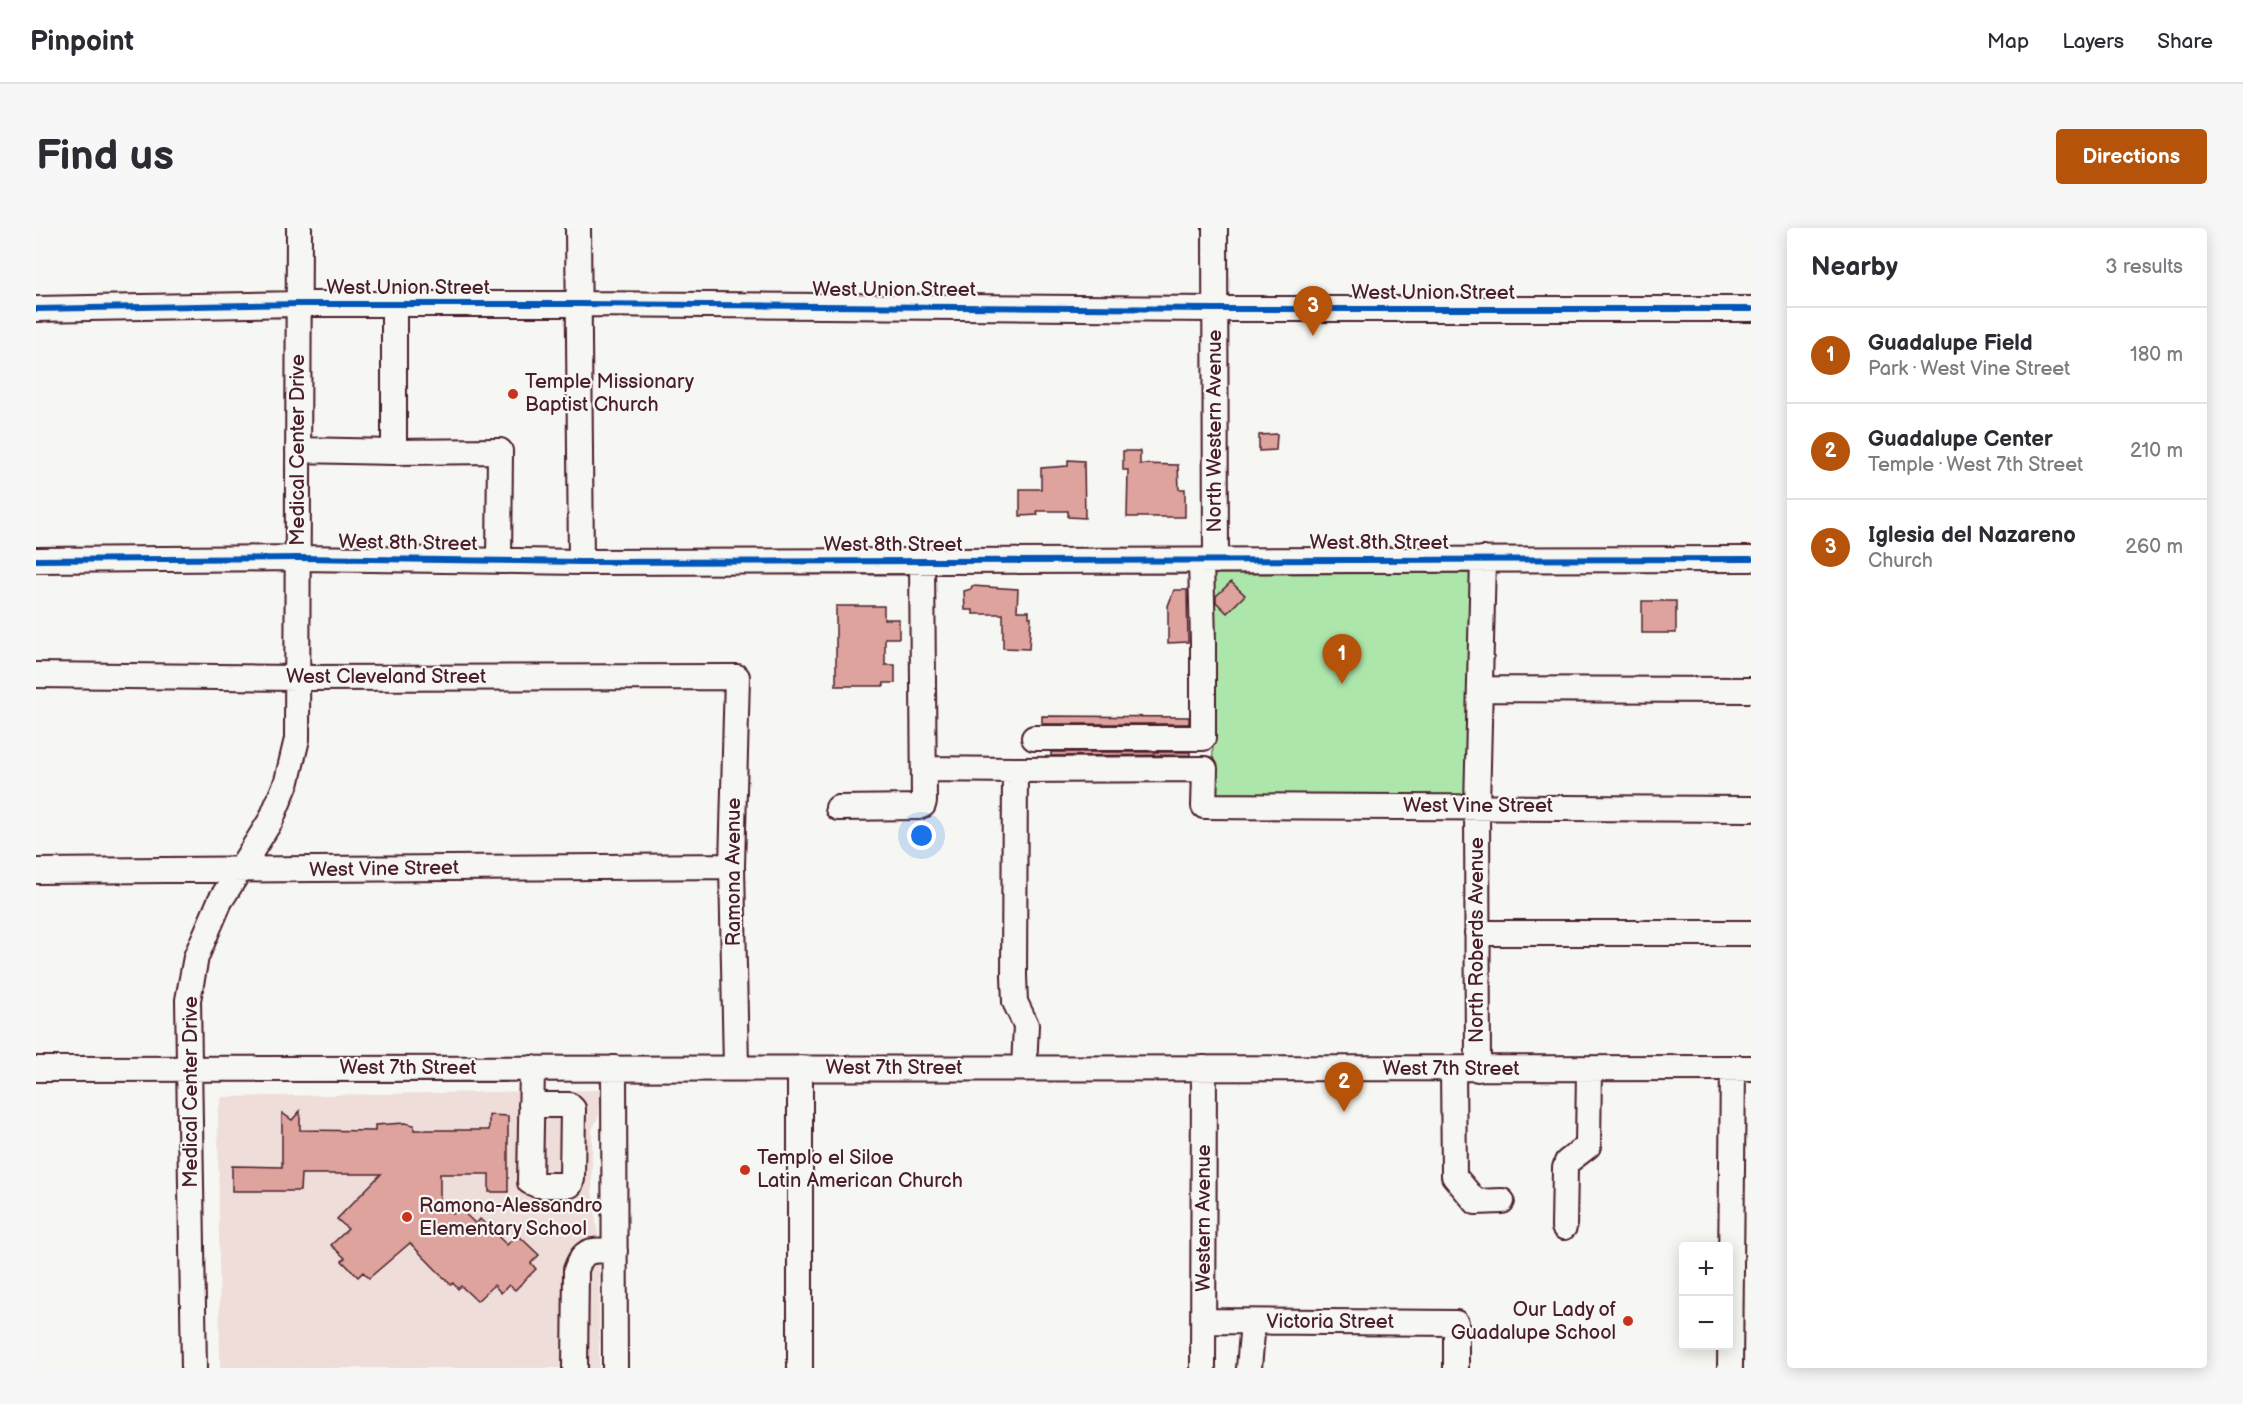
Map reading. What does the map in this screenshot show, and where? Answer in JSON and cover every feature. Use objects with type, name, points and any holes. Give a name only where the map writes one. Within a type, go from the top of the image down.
[{"type":"street","name":"Medical Center Drive","points":[[194,1368],[188,1000],[196,957],[220,901],[271,820],[287,782],[297,739],[299,228]]},
{"type":"street","points":[[578,228],[580,562]]},
{"type":"street","name":"North Western Avenue","points":[[1034,738],[1203,738],[1203,642],[1208,561],[1215,228]]},
{"type":"street","name":"West Union Street","points":[[36,309],[298,304],[1214,309],[1751,309]]},
{"type":"street","points":[[394,304],[394,452]]},
{"type":"street","points":[[298,450],[500,452],[499,561]]},
{"type":"street","name":"West 8th Street","points":[[36,560],[298,558],[580,562],[922,562],[1751,559]]},
{"type":"street","name":"North Roberds Avenue","points":[[1478,1070],[1477,806],[1483,559]]},
{"type":"street","points":[[838,808],[923,805],[922,562]]},
{"type":"street","name":"West Cleveland Street","points":[[36,675],[297,678],[737,677]]},
{"type":"street","name":"Ramona Avenue","points":[[736,1067],[732,866],[737,677]]},
{"type":"street","points":[[1480,689],[1751,690]]},
{"type":"street","points":[[924,769],[1015,770],[1014,976],[1015,1002],[1026,1025],[1024,1068]]},
{"type":"street","name":"West Vine Street","points":[[1015,770],[1205,770],[1204,806],[1751,809]]},
{"type":"street","name":"West Vine Street","points":[[36,871],[732,866]]},
{"type":"street","points":[[1477,933],[1751,933]]},
{"type":"street","name":"West 7th Street","points":[[36,1069],[736,1067],[1478,1070],[1742,1068]]},
{"type":"street","points":[[531,1105],[532,1068]]},
{"type":"street","points":[[614,1068],[615,1368]]},
{"type":"street","points":[[800,1068],[800,1368]]},
{"type":"street","name":"Western Avenue","points":[[1203,1368],[1204,1068]]},
{"type":"street","points":[[1730,1368],[1741,1323],[1742,1068]]},
{"type":"street","points":[[1454,1069],[1454,1176],[1476,1202],[1502,1202]]},
{"type":"street","points":[[1564,1227],[1565,1168],[1567,1162],[1587,1146],[1589,1069]]},
{"type":"street","points":[[575,1368],[576,1270],[580,1257],[588,1251],[615,1251]]},
{"type":"street","name":"Victoria Street","points":[[1204,1322],[1456,1323],[1456,1368]]},
{"type":"street","points":[[1249,1368],[1253,1322]]},
{"type":"shaded area","name":"Ramona-Alessandro Elementary School","points":[[600,1090],[599,1115],[592,1130],[592,1190],[599,1243],[599,1368],[220,1368],[218,1111],[222,1097]]},
{"type":"green space","points":[[1470,573],[1471,795],[1213,796],[1212,574]]},
{"type":"building","points":[[1277,434],[1276,450],[1259,451],[1259,435]]},
{"type":"building","points":[[1123,451],[1140,451],[1140,464],[1178,465],[1179,489],[1185,489],[1185,517],[1127,517],[1128,470],[1123,470]]},
{"type":"building","points":[[1068,460],[1084,461],[1085,518],[1068,517],[1068,511],[1037,511],[1038,515],[1020,516],[1020,489],[1041,489],[1041,468],[1068,466]]},
{"type":"building","points":[[1231,582],[1245,595],[1227,613],[1216,602],[1216,596]]},
{"type":"building","points":[[972,586],[1018,589],[1017,611],[1029,611],[1029,617],[1031,617],[1029,649],[1003,648],[1003,614],[973,614],[973,610],[965,610],[964,591],[971,589]]},
{"type":"building","points":[[1174,590],[1187,590],[1188,642],[1168,643],[1168,606]]},
{"type":"building","points":[[1642,601],[1676,601],[1676,633],[1642,633]]},
{"type":"building","points":[[836,606],[884,606],[884,619],[899,619],[899,638],[885,638],[885,665],[895,665],[895,683],[884,683],[884,686],[836,686]]},
{"type":"building","points":[[1042,716],[1189,717],[1189,724],[1042,724]]},
{"type":"building","points":[[1051,752],[1190,752],[1190,755],[1051,756]]},
{"type":"building","points":[[300,1111],[300,1130],[375,1131],[375,1125],[405,1123],[414,1125],[414,1130],[489,1130],[489,1115],[508,1116],[508,1192],[489,1192],[489,1174],[440,1174],[440,1202],[453,1214],[459,1208],[476,1224],[480,1219],[507,1245],[517,1234],[539,1255],[531,1263],[536,1269],[515,1290],[509,1285],[501,1293],[494,1285],[477,1301],[461,1286],[458,1289],[453,1283],[451,1285],[410,1243],[369,1278],[363,1272],[358,1277],[342,1261],[345,1258],[331,1245],[348,1229],[337,1219],[381,1174],[301,1174],[300,1191],[232,1191],[232,1166],[282,1167],[282,1113],[292,1120]]},
{"type":"cycle path","points":[[36,309],[298,304],[1214,309],[1751,309]]},
{"type":"cycle path","points":[[36,560],[298,558],[581,562],[1751,559]]},
{"type":"place","name":"Iglesia del Nazareno","points":[[1313,336]]},
{"type":"place","name":"Temple Missionary Baptist Church","points":[[513,394]]},
{"type":"place","name":"Guadalupe Field","points":[[1342,684]]},
{"type":"place","name":"Guadalupe Center","points":[[1344,1112]]},
{"type":"place","name":"Templo el Siloe Latin American Church","points":[[745,1170]]},
{"type":"place","name":"Ramona-Alessandro Elementary School","points":[[407,1217]]},
{"type":"place","name":"Our Lady of Guadalupe School","points":[[1628,1321]]}]
